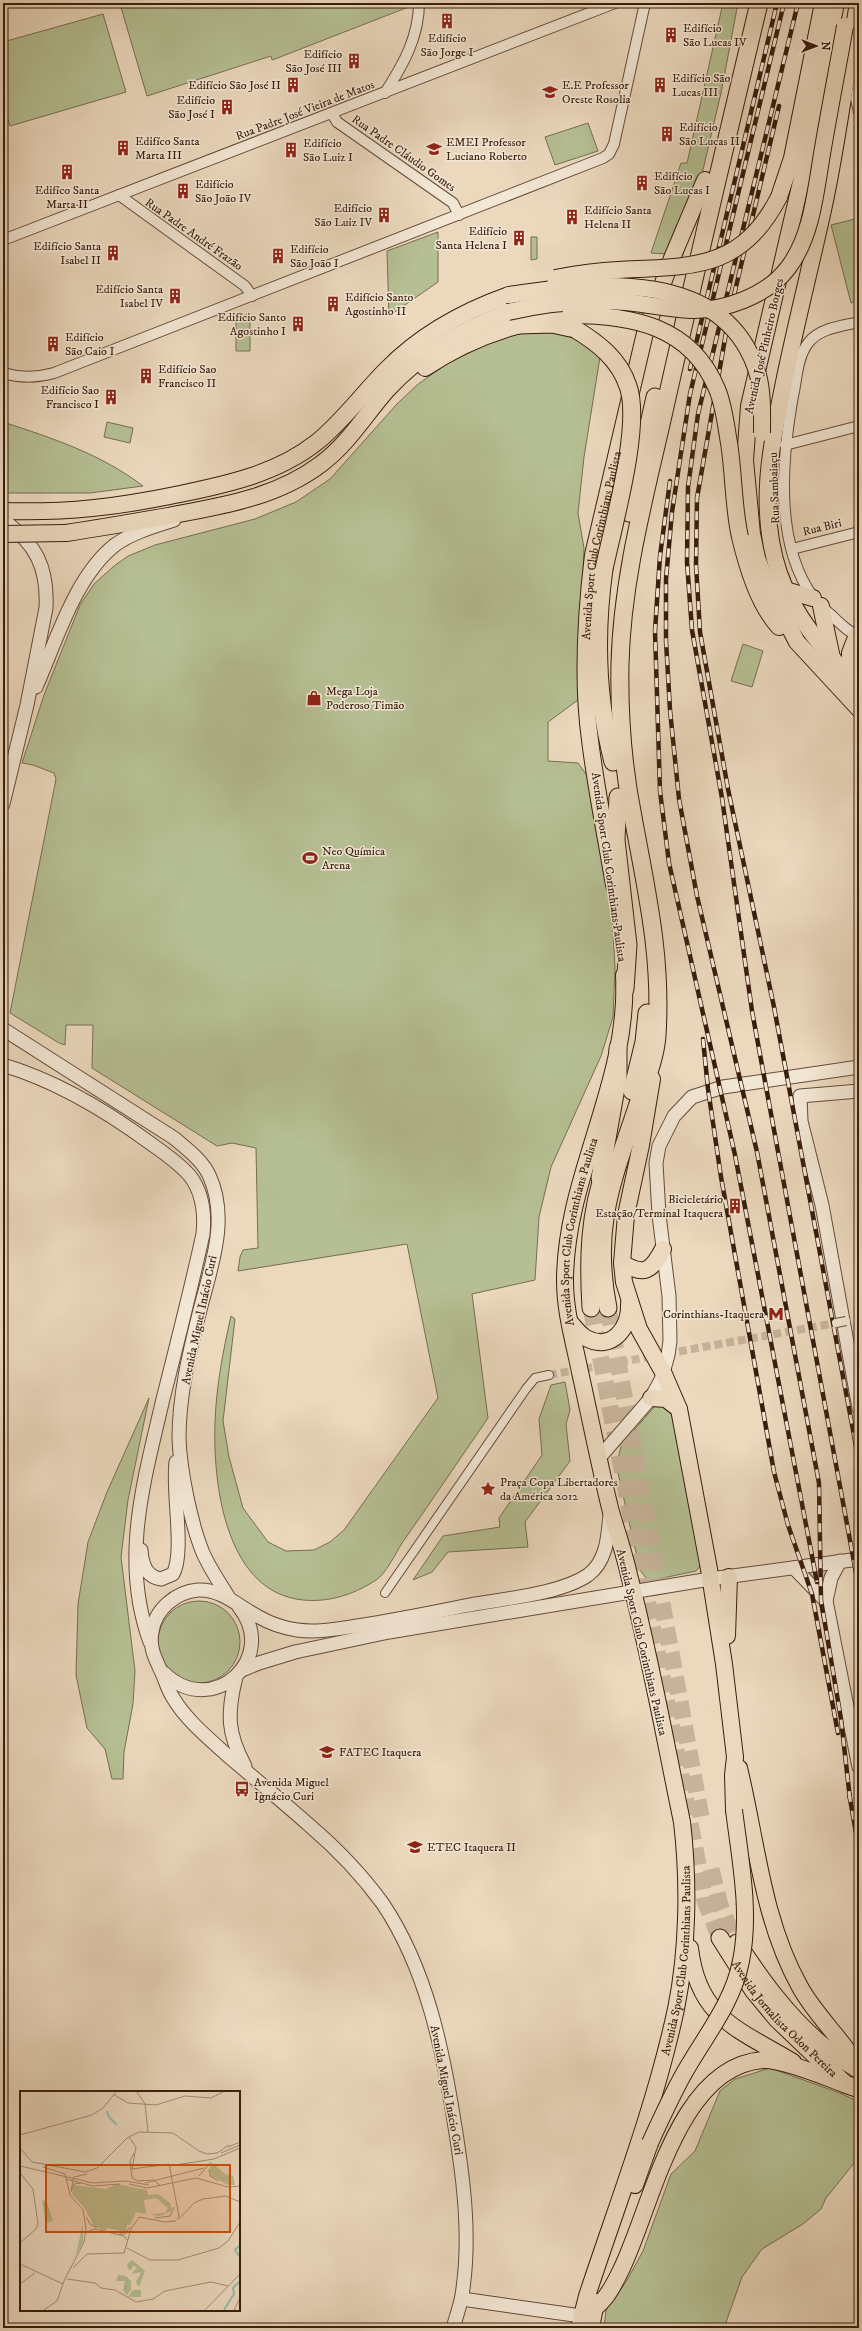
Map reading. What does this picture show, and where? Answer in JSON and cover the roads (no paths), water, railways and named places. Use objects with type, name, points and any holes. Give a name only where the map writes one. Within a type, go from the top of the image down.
[{"type":"highway","name":"Avenida Sport Club Corinthians Paulista","points":[[590,1308],[589,1238],[598,1190],[630,1095],[644,1042],[648,1008],[647,951],[618,797],[613,762],[609,662],[613,604],[621,552],[642,453],[747,3]]},
{"type":"highway","name":"Avenida Sport Club Corinthians Paulista","points":[[608,1308],[601,1268],[606,1208],[655,1053],[658,1008],[656,946],[646,878],[632,810],[623,743],[620,663],[625,597],[670,382],[759,3]]},
{"type":"highway","points":[[513,318],[552,324],[572,322],[600,344],[611,356],[624,376],[631,395],[632,418],[629,448],[604,569],[601,592],[600,679],[608,740],[613,762]]},
{"type":"highway","points":[[618,797],[616,840],[628,945],[625,990]]},
{"type":"highway","points":[[598,1190],[618,1077],[618,1048]]},
{"type":"highway","name":"Avenida Jornalista Odon Pereira","points":[[852,2086],[772,2013],[752,1990],[726,1937],[798,2023],[824,2046],[859,2068]]},
{"type":"main road","points":[[3,511],[50,512],[102,509],[198,490],[262,473],[292,460],[317,442],[375,382],[423,338],[472,311],[547,279],[578,274],[675,268],[710,262],[741,244],[757,232],[768,220],[786,179],[823,3]]},
{"type":"main road","name":"Avenida José Pinheiro Borges","points":[[836,3],[804,169],[749,406],[746,436],[747,496],[757,558],[767,584],[797,642],[859,709]]},
{"type":"main road","points":[[6,527],[66,533],[154,523],[199,510],[261,496],[302,477],[327,459],[346,442],[374,406],[420,359],[443,342],[470,328],[513,318],[552,303],[573,301],[626,302],[670,309],[715,308],[743,301],[776,280],[787,269],[805,234],[814,198],[849,3]]},
{"type":"main road","points":[[854,683],[820,645],[800,616],[786,590],[778,572],[769,530],[766,504],[767,477],[786,370],[823,210],[858,3]]},
{"type":"main road","name":"Avenida Sport Club Corinthians Paulista","points":[[584,2318],[666,2050],[676,2008],[683,1953],[686,1904],[685,1852],[682,1822],[634,1592],[610,1508],[599,1458],[570,1322],[565,1284],[566,1252],[570,1220],[606,1098],[618,1048],[625,990],[616,896],[590,740],[586,655],[588,592],[595,548],[645,333],[672,258],[705,180]]},
{"type":"main road","points":[[509,295],[566,286],[616,285],[655,290],[700,304],[721,317],[735,332],[754,362],[761,388],[763,467],[767,477]]},
{"type":"main road","points":[[572,322],[612,317],[645,323],[673,335],[701,361],[718,390],[729,443],[740,537],[746,563],[758,593],[777,625],[797,642]]},
{"type":"main road","points":[[786,590],[817,602],[832,658]]},
{"type":"main road","points":[[854,683],[850,653],[858,635]]},
{"type":"main road","name":"Avenida Sport Club Corinthians Paulista","points":[[655,1053],[641,1145],[626,1215],[622,1263],[629,1301],[639,1329],[663,1372],[679,1409],[724,1664],[735,1757],[743,1785],[758,1868],[778,1939],[800,1988],[859,2068]]},
{"type":"main road","points":[[622,1263],[639,1271],[645,1271],[656,1263],[662,1249]]},
{"type":"main road","points":[[570,1322],[580,1334],[587,1339],[610,1341],[617,1337],[625,1326],[630,1311],[629,1301]]},
{"type":"main road","points":[[651,1398],[666,1399],[679,1409]]},
{"type":"main road","points":[[724,1664],[729,1577]]},
{"type":"main road","name":"Avenida Sport Club Corinthians Paulista","points":[[584,2318],[612,2252],[650,2143],[682,2078],[726,2001],[741,1963],[745,1927],[744,1891],[734,1810],[733,1775],[735,1757]]},
{"type":"main road","points":[[686,1904],[692,1970],[698,1988],[707,2002],[718,2015],[807,2070]]},
{"type":"main road","points":[[584,2318],[613,2287],[631,2249],[661,2166],[694,2105],[713,2083],[729,2071],[745,2063],[765,2060],[807,2070],[852,2086]]},
{"type":"main road","name":"Avenida Sport Club Corinthians Paulista","points":[[584,2318],[591,2328]]},
{"type":"street","points":[[385,93],[408,53],[415,34],[419,3]]},
{"type":"street","name":"Rua Padre José Vieira de Matos","points":[[5,238],[385,93],[615,3]]},
{"type":"street","points":[[3,373],[28,377],[40,377],[54,373],[603,158],[609,154],[614,144],[645,3]]},
{"type":"street","points":[[859,80],[856,99],[859,112]]},
{"type":"street","name":"Rua Padre Cláudio Gomes","points":[[332,113],[337,122],[453,203],[459,215]]},
{"type":"street","name":"Rua Padre André Frazão","points":[[119,195],[244,286],[252,296]]},
{"type":"street","name":"Rua Sambaiaçu","points":[[858,635],[846,628],[817,602],[800,573],[792,549],[785,499],[785,445],[801,359],[809,342],[816,335],[859,322]]},
{"type":"street","points":[[785,445],[859,426]]},
{"type":"street","points":[[27,705],[88,575],[102,557],[116,544],[154,523]]},
{"type":"street","points":[[3,804],[27,705],[45,614],[47,592],[45,579],[38,556],[31,546],[6,527]]},
{"type":"street","name":"Rua Biri","points":[[792,549],[859,532]]},
{"type":"street","name":"Avenida Miguel Inácio Curi","points":[[3,1028],[174,1138],[198,1159],[209,1174],[214,1190],[219,1224],[213,1259],[186,1370],[179,1438],[183,1475],[196,1531],[211,1571],[232,1601]]},
{"type":"street","name":"Avenida Miguel Inácio Curi","points":[[3,1065],[39,1077],[80,1097],[141,1136],[167,1156],[190,1177],[202,1201],[205,1214],[203,1234],[139,1507],[135,1548],[137,1596],[141,1618],[154,1659],[161,1670],[171,1695],[187,1716],[250,1775],[309,1825],[363,1880],[394,1922],[419,1975],[444,2064],[459,2152],[466,2237],[462,2300],[453,2328]]},
{"type":"street","points":[[599,1458],[651,1398],[663,1372],[670,1340],[669,1296],[662,1249],[656,1176],[659,1146],[674,1116],[687,1102],[699,1093],[722,1087],[859,1067]]},
{"type":"street","points":[[859,1091],[800,1096],[801,1121],[822,1205],[859,1408]]},
{"type":"street","points":[[836,1323],[846,1321]]},
{"type":"street","points":[[385,1593],[534,1378],[549,1375]]},
{"type":"street","points":[[139,1507],[141,1553],[144,1567],[154,1578],[167,1578],[173,1574],[178,1559],[175,1485],[179,1438]]},
{"type":"street","points":[[232,1601],[261,1619],[280,1626],[299,1630],[319,1631],[421,1615],[561,1588],[582,1579],[597,1567],[605,1548],[610,1508]]},
{"type":"street","points":[[161,1670],[173,1682],[188,1689],[204,1691],[221,1687],[239,1674],[288,1653],[389,1632],[710,1579],[859,1559]]},
{"type":"street","points":[[840,1561],[831,1578],[826,1601],[859,1768]]},
{"type":"street","points":[[794,1568],[826,1601]]},
{"type":"street","name":"Avenida Miguel Inácio Curi","points":[[151,1646],[152,1632],[156,1618],[164,1606],[175,1597],[188,1592],[202,1590],[216,1592],[232,1601]]},
{"type":"street","points":[[232,1601],[244,1614],[250,1627],[252,1642],[249,1657],[239,1674]]},
{"type":"street","name":"Avenida Miguel Inácio Curi","points":[[239,1674],[229,1716],[235,1747],[250,1775]]},
{"type":"street","points":[[462,2300],[584,2318]]},
{"type":"tunnel","points":[[591,1308],[705,1901],[720,1938]]},
{"type":"tunnel","points":[[608,1308],[701,1817]]},
{"type":"tunnel","points":[[549,1375],[836,1323]]},
{"type":"tunnel","points":[[810,1582],[810,1577],[813,1574],[825,1572],[831,1578]]},
{"type":"tunnel","points":[[711,1869],[720,1905],[732,1935]]},
{"type":"railway","points":[[690,369],[777,3]]},
{"type":"railway","points":[[784,3],[690,394],[672,512],[666,579],[666,641],[670,710],[679,799],[697,896],[757,1152],[819,1483],[821,1600],[841,1719],[850,1799]]},
{"type":"railway","points":[[798,3],[698,414],[688,487],[687,562],[692,630],[722,798],[752,1011],[859,1589]]},
{"type":"railway","points":[[734,295],[779,106]]},
{"type":"railway","points":[[729,316],[697,498],[696,565],[700,632],[728,789],[774,1007],[859,1462]]},
{"type":"railway","points":[[670,481],[660,556],[655,631],[660,791],[669,863],[735,1155],[817,1582]]},
{"type":"railway","points":[[703,1039],[708,1089],[721,1177],[774,1472],[788,1525],[812,1594],[838,1733]]},
{"type":"railway","points":[[849,1793],[859,1850]]},
{"type":"place","name":"Edifício São Jorge I","points":[[447,21]]},
{"type":"place","name":"Edifício São Lucas IV","points":[[671,35]]},
{"type":"place","name":"Edifício São José III","points":[[354,61]]},
{"type":"place","name":"Edifício São José II","points":[[293,85]]},
{"type":"place","name":"Edifício São Lucas III","points":[[660,85]]},
{"type":"place","name":"E.E Professor Oreste Rosolia","points":[[550,92]]},
{"type":"place","name":"Edifício São José I","points":[[227,107]]},
{"type":"place","name":"Edifício São Lucas II","points":[[667,134]]},
{"type":"place","name":"Edifíco Santa Marta III","points":[[123,148]]},
{"type":"place","name":"EMEI Professor Luciano Roberto","points":[[434,149]]},
{"type":"place","name":"Edifício São Luiz I","points":[[291,150]]},
{"type":"place","name":"Edifíco Santa Marta II","points":[[67,172]]},
{"type":"place","name":"Edifício São Lucas I","points":[[642,183]]},
{"type":"place","name":"Edifício São João IV","points":[[183,191]]},
{"type":"place","name":"Edifício São Luiz IV","points":[[384,215]]},
{"type":"place","name":"Edifício Santa Helena II","points":[[572,217]]},
{"type":"place","name":"Edifício Santa Helena I","points":[[519,238]]},
{"type":"place","name":"Edifício Santa Isabel II","points":[[113,253]]},
{"type":"place","name":"Edifício São João I","points":[[278,256]]},
{"type":"place","name":"Edifício Santa Isabel IV","points":[[175,296]]},
{"type":"place","name":"Edifício Santo Agostinho II","points":[[333,304]]},
{"type":"place","name":"Edifício Santo Agostinho I","points":[[298,324]]},
{"type":"place","name":"Edifício São Caio I","points":[[53,344]]},
{"type":"place","name":"Edifício Sao Francisco II","points":[[146,376]]},
{"type":"place","name":"Edifício Sao Francisco I","points":[[111,397]]},
{"type":"place","name":"Mega Loja Poderoso Timão","points":[[314,698]]},
{"type":"place","name":"Neo Química Arena","points":[[310,858]]},
{"type":"place","name":"Bicicletário Estação/Terminal Itaquera","points":[[735,1206]]},
{"type":"place","name":"Corinthians-Itaquera","points":[[776,1314]]},
{"type":"place","name":"Praça Copa Libertadores da América 2012","points":[[488,1489]]},
{"type":"place","name":"FATEC Itaquera","points":[[327,1752]]},
{"type":"place","name":"Avenida Miguel Ignácio Curi","points":[[242,1789]]},
{"type":"place","name":"ETEC Itaquera II","points":[[415,1847]]}]
